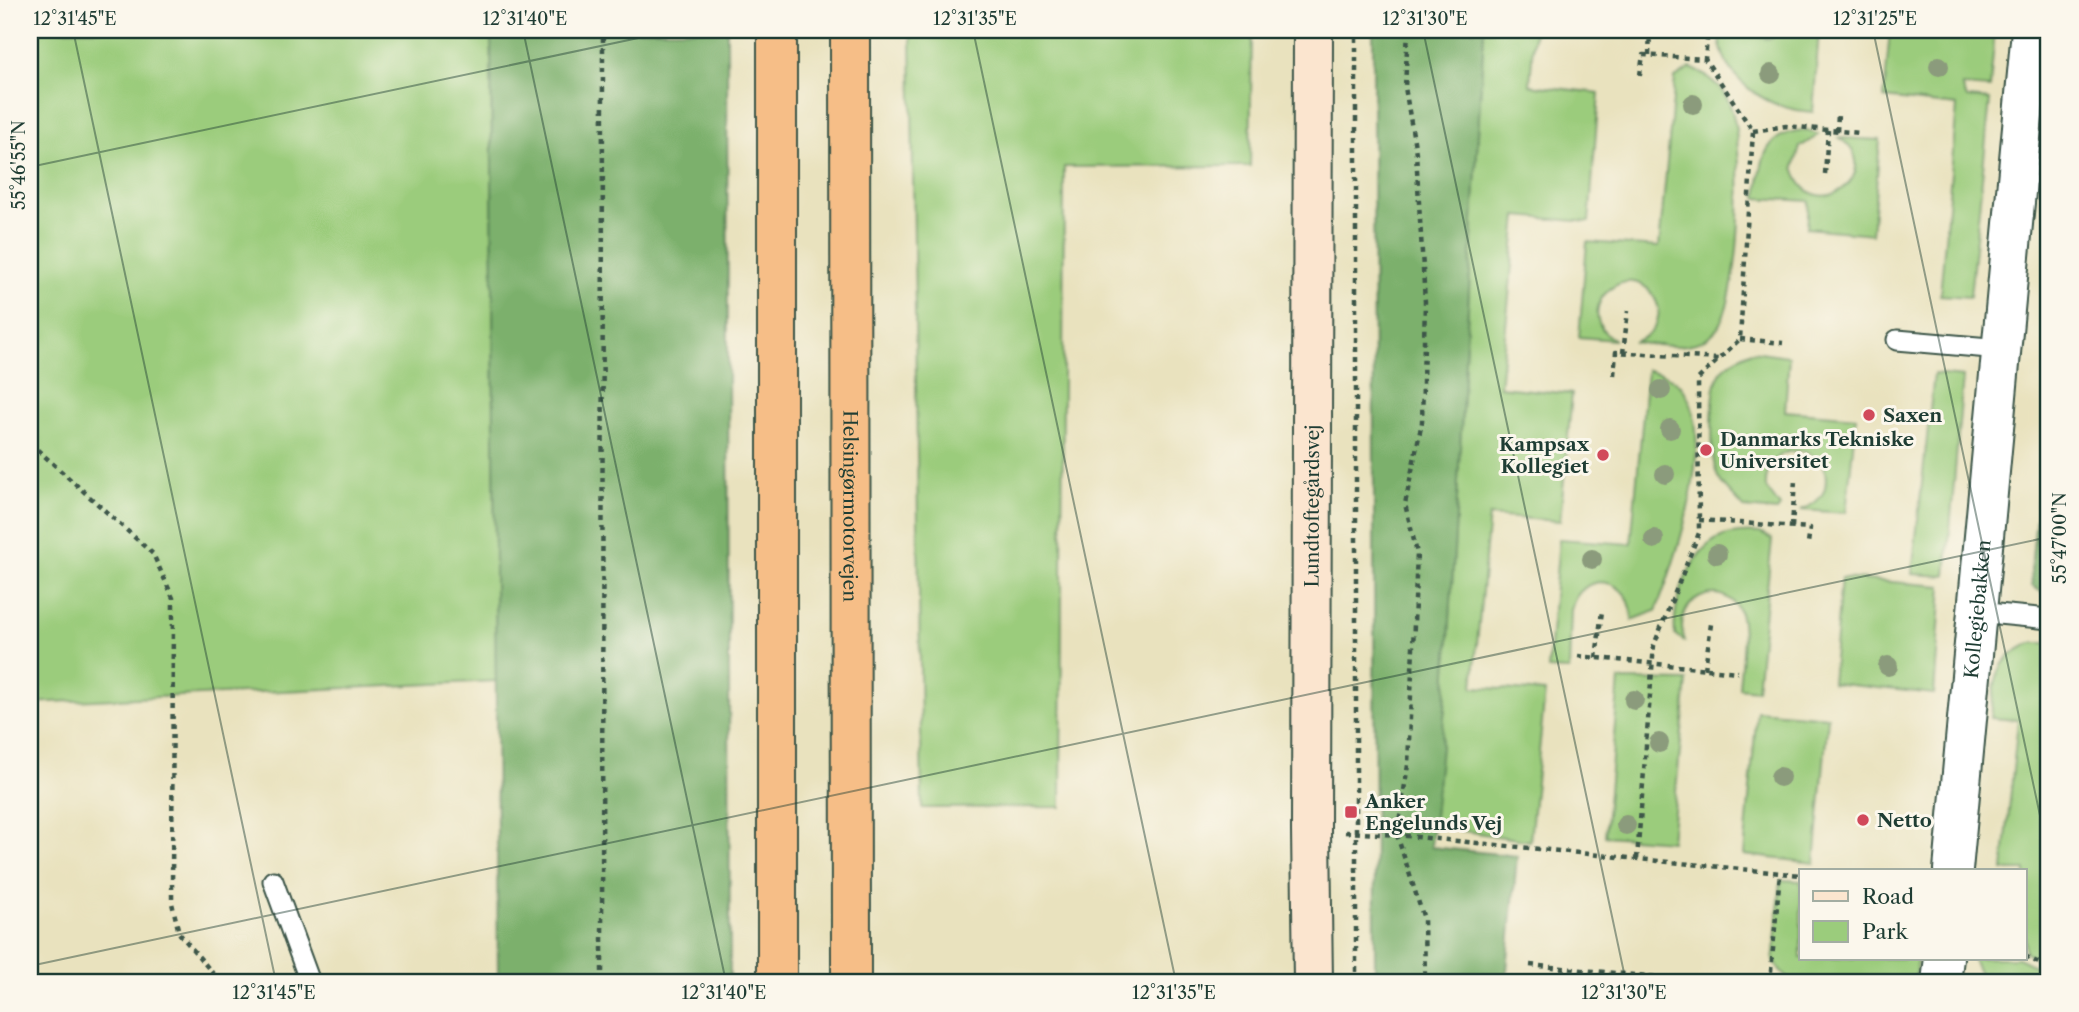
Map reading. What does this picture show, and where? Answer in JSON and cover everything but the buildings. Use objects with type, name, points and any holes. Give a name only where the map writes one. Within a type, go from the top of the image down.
[{"type":"highway","points":[[777,30],[777,982]]},
{"type":"highway","name":"Helsingørmotorvejen","points":[[849,30],[851,982]]},
{"type":"street","name":"Lundtoftegårdsvej","points":[[1313,982],[1311,831],[1314,30]]},
{"type":"street","name":"Kollegiebakken","points":[[1953,869],[2031,30]]},
{"type":"street","points":[[1941,982],[1944,960]]},
{"type":"lane","points":[[1897,340],[2001,349]]},
{"type":"lane","points":[[1977,612],[2049,619]]},
{"type":"lane","points":[[273,881],[310,982]]},
{"type":"path","points":[[601,982],[603,30]]},
{"type":"path","points":[[1356,30],[1356,982]]},
{"type":"path","points":[[1408,30],[1405,87],[1416,153],[1425,302],[1422,422],[1405,504],[1417,553],[1408,765],[1397,835],[1424,919],[1425,982]]},
{"type":"path","points":[[1649,55],[1650,30]]},
{"type":"path","points":[[1637,859],[1654,645],[1699,533],[1698,379],[1740,339],[1753,131],[1705,59],[1708,30]]},
{"type":"path","points":[[1640,75],[1643,55],[1705,59]]},
{"type":"path","points":[[1837,131],[1838,114]]},
{"type":"path","points":[[1753,131],[1786,126],[1861,133]]},
{"type":"path","points":[[1825,174],[1828,130]]},
{"type":"path","points":[[1623,353],[1628,312]]},
{"type":"path","points":[[1740,339],[1783,343]]},
{"type":"path","points":[[1614,375],[1616,352],[1719,359]]},
{"type":"path","points":[[30,443],[153,554],[173,598],[172,903],[179,933],[220,982]]},
{"type":"path","points":[[1792,527],[1795,480]]},
{"type":"path","points":[[1699,520],[1810,528],[1808,543]]},
{"type":"path","points":[[1596,658],[1602,611]]},
{"type":"path","points":[[1705,669],[1711,624]]},
{"type":"path","points":[[1578,656],[1738,672]]},
{"type":"path","points":[[1311,831],[1397,835],[1799,875]]},
{"type":"path","points":[[1770,982],[1780,873]]},
{"type":"path","points":[[2026,956],[2049,968]]},
{"type":"path","points":[[1530,965],[1710,982]]},
{"type":"green space","points":[[30,30],[491,30],[496,681],[30,703]]},
{"type":"green space","points":[[491,30],[727,30],[730,982],[498,982]]},
{"type":"green space","points":[[911,30],[1252,30],[1250,166],[1064,167],[1061,807],[922,808]]},
{"type":"green space","points":[[1373,30],[1484,30],[1445,707],[1431,847],[1517,856],[1506,982],[1375,982]]},
{"type":"green space","points":[[1484,30],[1534,30],[1530,85],[1599,93],[1589,222],[1517,216],[1500,387],[1572,394],[1560,521],[1489,516],[1473,687],[1545,692],[1530,841],[1431,826],[1445,707]]},
{"type":"green space","points":[[1718,30],[1744,30],[1751,36],[1770,39],[1787,30],[1819,30],[1813,112],[1779,105],[1749,89],[1728,63],[1721,48]]},
{"type":"green space","points":[[1890,30],[1995,30],[1990,88],[1962,86],[1967,98],[1990,100],[1970,297],[1940,295],[1957,106],[1884,98]]},
{"type":"green space","points":[[1691,68],[1710,79],[1725,95],[1736,128],[1739,227],[1736,262],[1722,319],[1711,335],[1693,344],[1663,346],[1633,342],[1645,337],[1652,330],[1659,309],[1650,291],[1637,283],[1623,283],[1610,289],[1601,300],[1597,313],[1601,327],[1615,340],[1579,337],[1587,242],[1659,247],[1675,78]]},
{"type":"green space","points":[[1807,130],[1819,135],[1800,147],[1794,167],[1803,186],[1815,194],[1829,195],[1842,189],[1852,179],[1856,166],[1853,152],[1839,138],[1880,140],[1872,234],[1807,228],[1809,201],[1757,198],[1763,161],[1772,143],[1780,136]]},
{"type":"green space","points":[[1752,351],[1789,356],[1785,411],[1856,417],[1846,513],[1801,510],[1819,499],[1826,481],[1824,466],[1805,452],[1786,453],[1771,465],[1766,488],[1780,507],[1777,511],[1744,508],[1719,479],[1712,444],[1718,377],[1724,368],[1737,358]]},
{"type":"green space","points":[[1647,370],[1676,382],[1684,390],[1693,412],[1695,468],[1690,500],[1673,562],[1656,611],[1632,620],[1630,605],[1616,586],[1595,583],[1585,588],[1571,610],[1569,670],[1548,669],[1559,539],[1631,544]]},
{"type":"green space","points":[[1934,374],[1963,377],[1946,576],[1912,574]]},
{"type":"green space","points":[[2049,382],[2049,597],[2032,586],[2031,569]]},
{"type":"green space","points":[[1760,533],[1772,539],[1757,690],[1739,688],[1743,628],[1739,611],[1731,601],[1721,595],[1710,594],[1691,604],[1684,614],[1682,627],[1685,641],[1675,635],[1675,623],[1684,581],[1690,568],[1707,546],[1727,535]]},
{"type":"green space","points":[[1841,578],[1942,586],[1934,694],[1832,683]]},
{"type":"green space","points":[[2032,643],[2049,643],[2049,894],[2045,946],[2049,946],[2049,964],[2026,952],[2026,869],[2003,869],[2018,720],[1991,718],[1998,673],[2010,656]]},
{"type":"green space","points":[[1619,680],[1687,681],[1671,841],[1605,836]]},
{"type":"green space","points":[[1757,711],[1828,717],[1815,863],[1744,855]]},
{"type":"green space","points":[[1781,880],[1799,881],[1799,960],[1917,960],[1915,982],[1791,982],[1773,962]]},
{"type":"green space","points":[[1973,960],[2022,960],[2049,973],[2049,982],[1988,982],[1981,976]]},
{"type":"place","name":"Saxen","points":[[1869,415]]},
{"type":"place","name":"Danmarks Tekniske Universitet","points":[[1706,450]]},
{"type":"place","name":"Kampsax Kollegiet","points":[[1603,455]]},
{"type":"place","name":"Anker Engelunds Vej","points":[[1351,812]]},
{"type":"place","name":"Netto","points":[[1863,820]]}]
